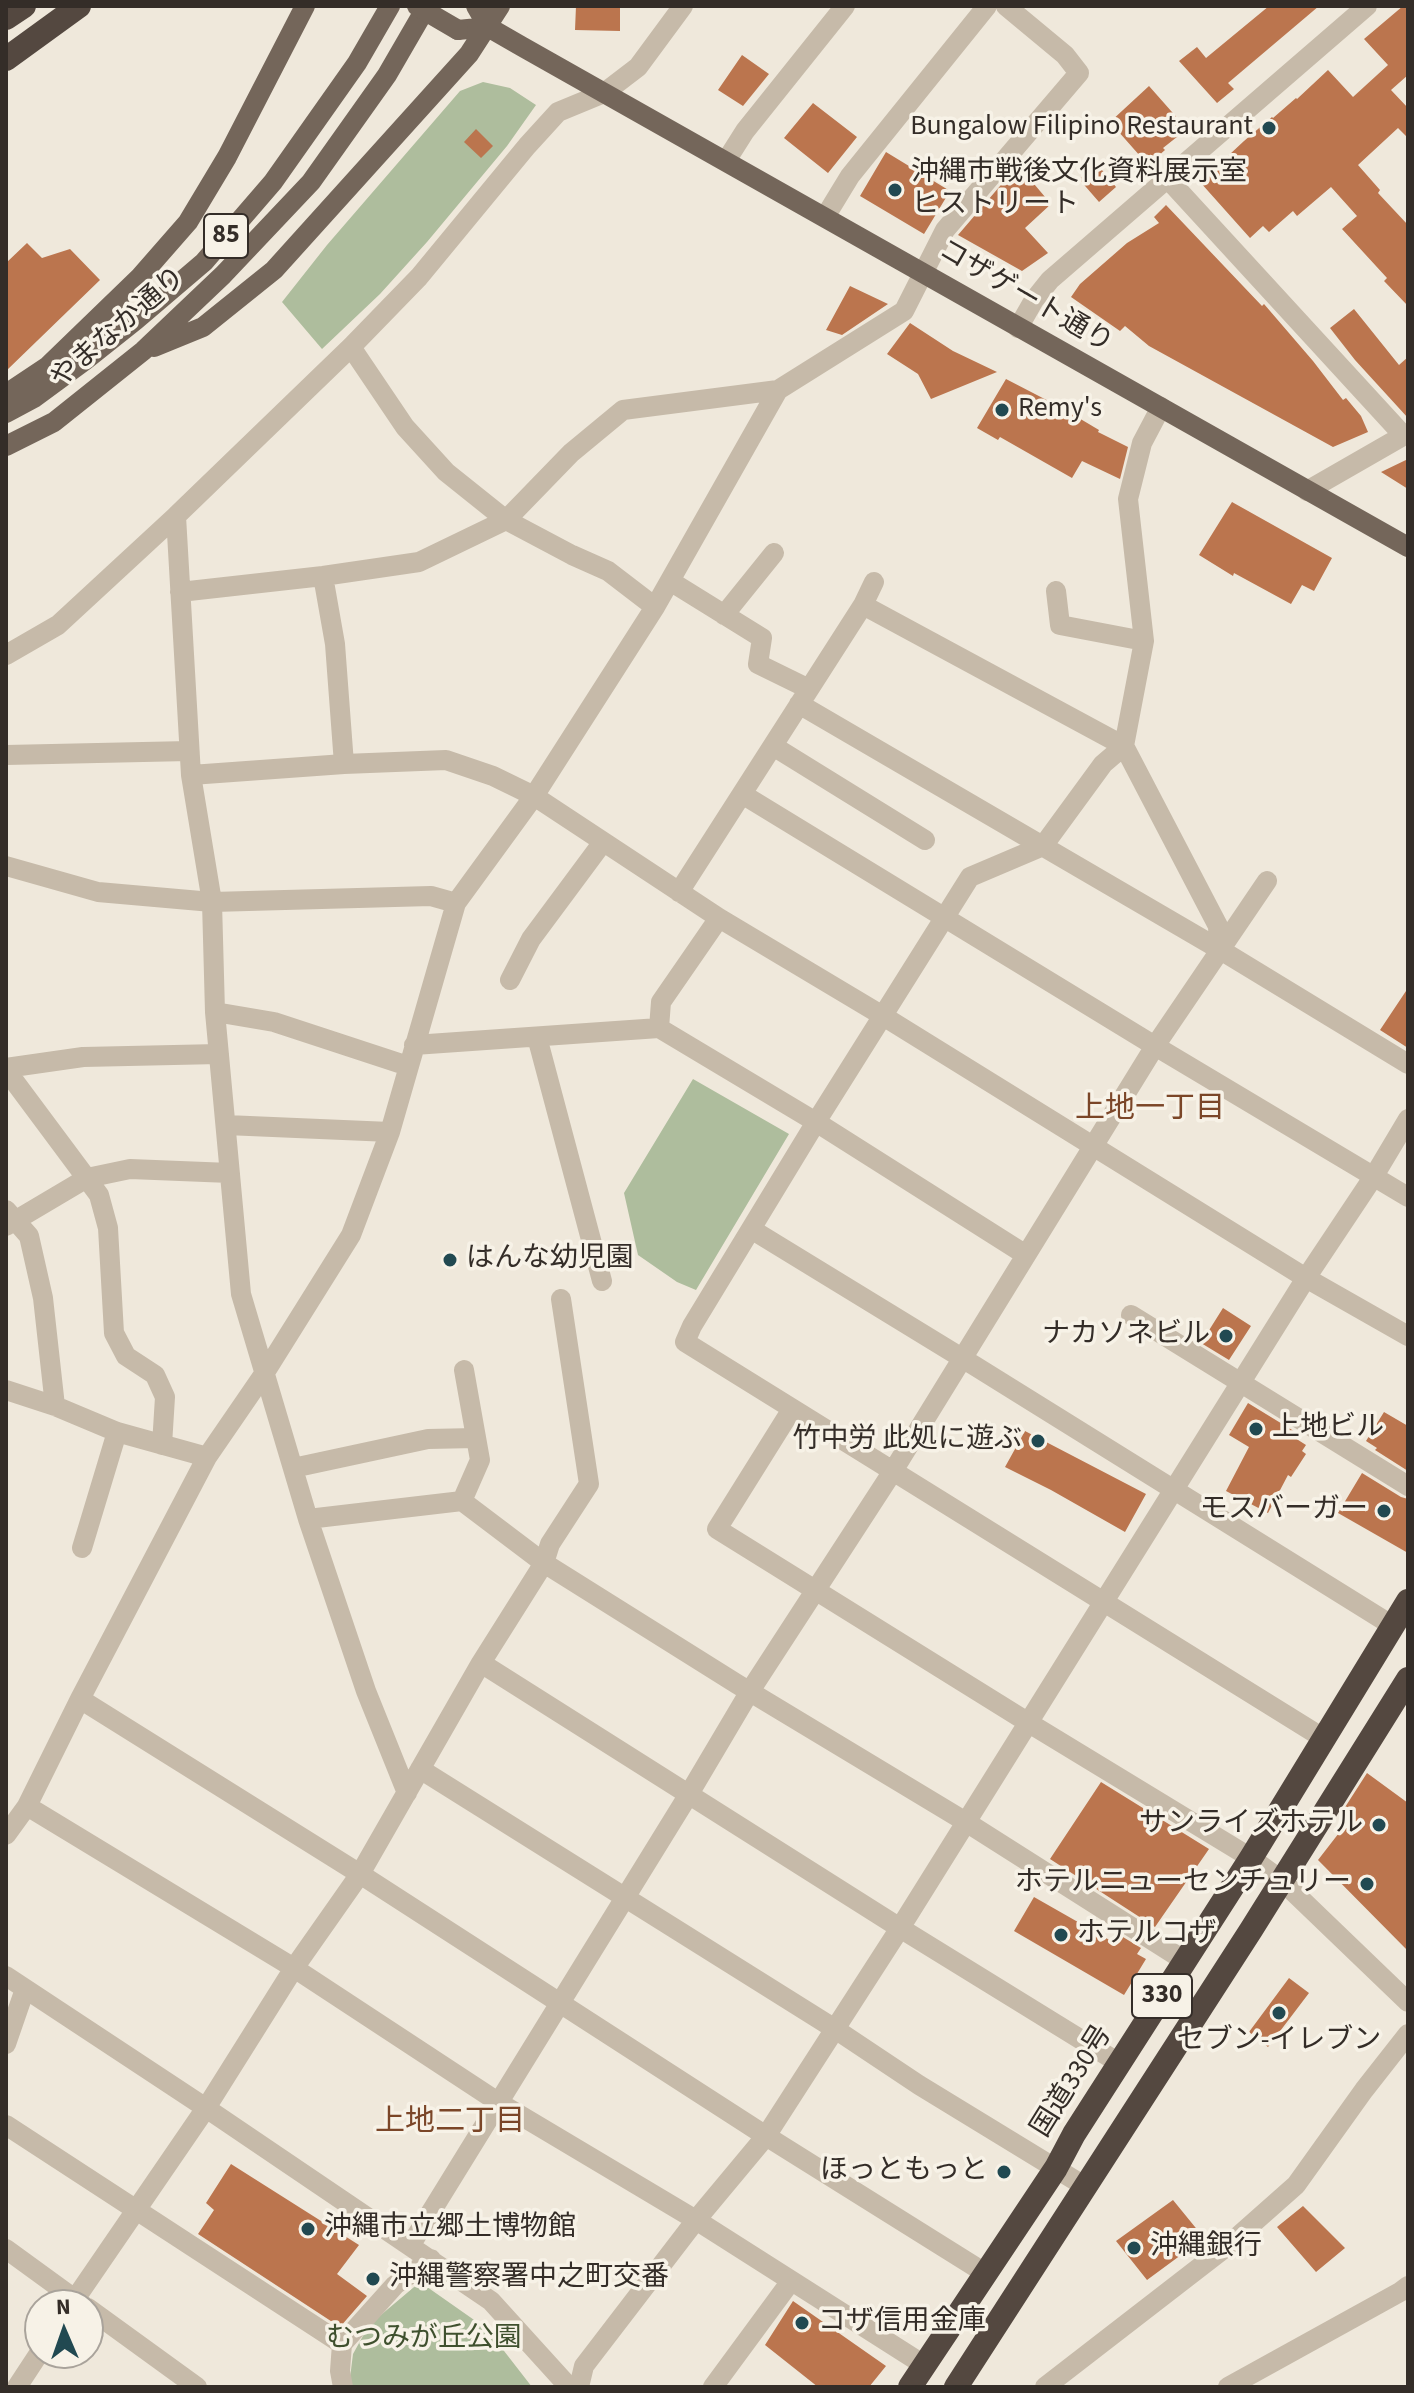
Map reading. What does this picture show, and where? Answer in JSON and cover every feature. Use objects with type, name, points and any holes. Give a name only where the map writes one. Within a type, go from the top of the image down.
[{"type":"highway","points":[[6,18],[24,6]]},
{"type":"highway","points":[[6,59],[79,6]]},
{"type":"highway","name":"国道330号","points":[[910,2387],[1056,2168],[1074,2134],[1251,1858],[1408,1601]]},
{"type":"highway","name":"330","points":[[956,2387],[1408,1679]]},
{"type":"main road","points":[[6,394],[60,355],[139,278],[188,222],[227,157],[305,6]]},
{"type":"main road","name":"やまなか通り","points":[[6,413],[34,398],[76,367],[204,262],[273,182],[357,63],[390,6]]},
{"type":"main road","points":[[417,6],[458,30],[488,27]]},
{"type":"main road","name":"やまなか通り","points":[[6,446],[54,422],[143,351],[223,275],[311,182],[387,75],[427,6]]},
{"type":"main road","points":[[476,6],[488,27]]},
{"type":"main road","points":[[143,351],[203,327],[274,270],[469,54],[500,6]]},
{"type":"main road","name":"コザゲート通り","points":[[488,27],[1408,547]]},
{"type":"street","points":[[6,655],[58,625],[176,516],[419,277],[558,112],[604,93],[638,67],[683,6]]},
{"type":"street","points":[[726,161],[745,131],[845,6]]},
{"type":"street","points":[[825,217],[850,176],[987,6]]},
{"type":"street","points":[[180,592],[419,562],[506,520],[571,453],[623,410],[778,390],[904,311],[945,230],[1079,73],[1065,55],[1006,6]]},
{"type":"street","points":[[1018,328],[1050,280],[1367,6]]},
{"type":"street","points":[[1167,178],[1406,434],[1307,491]]},
{"type":"street","points":[[351,347],[405,427],[446,472],[506,520],[608,571],[655,607]]},
{"type":"street","points":[[6,1835],[27,1806],[207,1457],[264,1374],[351,1235],[390,1132],[456,903],[534,796],[655,607],[778,390]]},
{"type":"street","points":[[1161,407],[1142,443],[1128,499],[1144,641],[1124,746],[1103,764],[1043,846],[970,877],[816,1122],[685,1342],[1323,1738]]},
{"type":"street","points":[[176,516],[191,775],[212,902],[215,1012],[241,1294],[308,1519],[366,1691],[407,1793]]},
{"type":"street","points":[[724,615],[774,553]]},
{"type":"street","points":[[323,576],[335,644],[344,764]]},
{"type":"street","points":[[670,581],[762,638],[758,664],[804,696],[1043,846],[1408,1064]]},
{"type":"street","points":[[679,892],[863,605],[874,582]]},
{"type":"street","points":[[1056,591],[1060,625],[1144,641]]},
{"type":"street","points":[[863,605],[1124,746],[1218,926],[1219,949]]},
{"type":"street","points":[[773,746],[925,840]]},
{"type":"street","points":[[6,755],[189,751]]},
{"type":"street","points":[[191,775],[446,760],[493,776],[534,796],[719,918],[1306,1278],[1408,1336]]},
{"type":"street","points":[[742,794],[1408,1197]]},
{"type":"street","points":[[510,980],[531,939],[603,842]]},
{"type":"street","points":[[6,866],[98,892],[212,902],[431,896],[456,903]]},
{"type":"street","points":[[410,2246],[750,1691],[893,1471],[1155,1046],[1267,881]]},
{"type":"street","points":[[659,1028],[661,1002],[719,918]]},
{"type":"street","points":[[215,1012],[274,1022],[411,1056],[537,1037],[659,1028],[816,1122],[1026,1255]]},
{"type":"street","points":[[537,1037],[602,1281]]},
{"type":"street","points":[[162,1445],[165,1397],[155,1375],[126,1356],[114,1333],[108,1228],[99,1195],[6,1069],[83,1057],[219,1054]]},
{"type":"street","points":[[579,2387],[584,2366],[696,2220],[766,2136],[1408,1119]]},
{"type":"street","points":[[226,1125],[390,1132]]},
{"type":"street","points":[[55,1406],[43,1298],[29,1236],[10,1219],[87,1178],[130,1169],[230,1173]]},
{"type":"street","points":[[751,1229],[1393,1626]]},
{"type":"street","points":[[88,2289],[294,1968],[360,1874],[481,1663],[544,1563],[550,1544],[589,1484],[561,1299]]},
{"type":"street","points":[[1131,1315],[1408,1486]]},
{"type":"street","points":[[462,1501],[480,1460],[464,1370]]},
{"type":"street","points":[[6,1390],[117,1432],[207,1457]]},
{"type":"street","points":[[792,1409],[717,1529],[1251,1858],[1281,1880],[1408,2002]]},
{"type":"street","points":[[82,1548],[117,1432]]},
{"type":"street","points":[[293,1468],[428,1439],[476,1438]]},
{"type":"street","points":[[308,1519],[462,1501],[544,1563],[966,1822],[1185,1961]]},
{"type":"street","points":[[481,1663],[1119,2063]]},
{"type":"street","points":[[80,1699],[985,2273]]},
{"type":"street","points":[[420,1769],[1086,2187]]},
{"type":"street","points":[[27,1806],[294,1968],[498,2102],[696,2220],[924,2365]]},
{"type":"street","points":[[6,1976],[491,2301],[569,2387]]},
{"type":"street","points":[[6,2044],[25,1989]]},
{"type":"street","points":[[1045,2387],[1226,2247],[1296,2185],[1408,2034]]},
{"type":"street","points":[[6,2125],[342,2344]]},
{"type":"street","points":[[6,2249],[59,2289]]},
{"type":"street","points":[[343,2387],[340,2371],[342,2344],[395,2285],[431,2259]]},
{"type":"street","points":[[713,2387],[791,2281]]},
{"type":"street","points":[[1228,2387],[1408,2286]]},
{"type":"street","points":[[104,2322],[197,2387]]},
{"type":"street","points":[[17,2387],[29,2369]]},
{"type":"green space","points":[[483,82],[510,88],[536,105],[507,146],[427,242],[380,294],[322,349],[282,302],[460,91]]},
{"type":"green space","points":[[693,1079],[789,1134],[696,1290],[677,1282],[638,1255],[624,1193]]},
{"type":"green space","name":"むつみが丘公園","points":[[420,2282],[487,2329],[532,2387],[352,2387],[353,2354],[369,2325]]},
{"type":"building","points":[[576,6],[620,6],[620,31],[575,30]]},
{"type":"building","points":[[1269,6],[1319,6],[1228,83],[1234,89],[1217,103],[1179,61],[1197,47],[1206,58]]},
{"type":"building","points":[[1403,6],[1408,6],[1408,75],[1391,90],[1408,108],[1408,138],[1398,128],[1358,165],[1380,190],[1378,193],[1408,225],[1408,306],[1342,229],[1357,216],[1331,187],[1297,216],[1293,211],[1269,232],[1263,226],[1250,238],[1200,182],[1328,70],[1353,97],[1388,65],[1364,39]]},
{"type":"building","points":[[742,55],[769,74],[743,106],[718,90]]},
{"type":"building","points":[[1149,86],[1187,129],[1148,165],[1110,122]]},
{"type":"building","points":[[813,103],[857,137],[828,173],[784,138]]},
{"type":"building","points":[[476,129],[493,146],[481,158],[464,142]]},
{"type":"building","points":[[886,152],[950,191],[924,234],[860,196]]},
{"type":"building","points":[[1097,164],[1116,187],[1099,202],[1079,179]]},
{"type":"building","points":[[1018,165],[1051,204],[1025,228],[1048,253],[1022,271],[958,235]]},
{"type":"building","points":[[1166,205],[1262,306],[1264,304],[1343,400],[1346,398],[1361,416],[1368,432],[1333,447],[1149,346],[1125,326],[1120,331],[1071,297],[1080,284],[1127,243],[1159,223],[1154,217]]},
{"type":"building","points":[[27,243],[42,258],[70,249],[100,280],[6,371],[6,263]]},
{"type":"building","points":[[850,286],[888,304],[842,335],[826,330]]},
{"type":"building","points":[[1354,309],[1399,365],[1408,357],[1408,418],[1330,328]]},
{"type":"building","points":[[910,323],[953,351],[997,372],[931,399],[918,374],[887,354]]},
{"type":"building","points":[[1006,379],[1128,447],[1120,479],[1082,461],[1072,478],[1000,437],[998,440],[977,428]]},
{"type":"building","points":[[1408,459],[1408,489],[1381,472]]},
{"type":"building","points":[[1232,502],[1332,558],[1314,591],[1302,585],[1291,604],[1234,573],[1233,576],[1199,555]]},
{"type":"building","points":[[1408,988],[1408,1048],[1380,1030]]},
{"type":"building","name":"ナカソネビル","points":[[1223,1308],[1251,1326],[1229,1360],[1201,1343]]},
{"type":"building","points":[[1248,1403],[1297,1433],[1295,1438],[1306,1445],[1302,1451],[1306,1454],[1291,1477],[1288,1475],[1268,1513],[1226,1491],[1249,1447],[1229,1435]]},
{"type":"building","points":[[1384,1412],[1408,1426],[1408,1471],[1366,1441]]},
{"type":"building","points":[[1025,1431],[1146,1494],[1125,1532],[1005,1467]]},
{"type":"building","points":[[1362,1473],[1408,1499],[1408,1553],[1338,1513]]},
{"type":"building","points":[[1367,1773],[1408,1803],[1408,1951],[1318,1860],[1349,1820],[1340,1815]]},
{"type":"building","points":[[1101,1782],[1209,1849],[1155,1927],[1050,1859]]},
{"type":"building","name":"ホテルコザ","points":[[1034,1897],[1113,1942],[1118,1934],[1141,1948],[1137,1954],[1146,1959],[1124,1995],[1014,1931]]},
{"type":"building","name":"セブン-イレブン","points":[[1289,1978],[1309,1993],[1268,2047],[1249,2032]]},
{"type":"building","points":[[231,2164],[359,2245],[337,2274],[367,2296],[340,2327],[198,2234],[214,2210],[206,2203]]},
{"type":"building","points":[[1173,2200],[1204,2238],[1147,2280],[1116,2241]]},
{"type":"building","points":[[1303,2206],[1345,2248],[1316,2272],[1277,2227]]},
{"type":"building","name":"コザ信用金庫","points":[[793,2301],[886,2366],[869,2387],[818,2387],[765,2345]]},
{"type":"place","name":"Bungalow Filipino Restaurant","points":[[1269,128]]},
{"type":"place","name":"沖縄市戦後文化資料展示室 ヒストリート","points":[[895,190]]},
{"type":"place","name":"Remy's","points":[[1002,410]]},
{"type":"place","name":"はんな幼児園","points":[[450,1260]]},
{"type":"place","name":"ナカソネビル","points":[[1226,1336]]},
{"type":"place","name":"上地ビル","points":[[1256,1429]]},
{"type":"place","name":"竹中労 此処に遊ぶ","points":[[1038,1441]]},
{"type":"place","name":"モスバーガー","points":[[1384,1511]]},
{"type":"place","name":"サンライズホテル","points":[[1379,1825]]},
{"type":"place","name":"ホテルニューセンチュリー","points":[[1367,1884]]},
{"type":"place","name":"ホテルコザ","points":[[1061,1935]]},
{"type":"place","name":"セブン-イレブン","points":[[1279,2013]]},
{"type":"place","name":"ほっともっと","points":[[1004,2172]]},
{"type":"place","name":"沖縄市立郷土博物館","points":[[308,2229]]},
{"type":"place","name":"沖縄銀行","points":[[1134,2248]]},
{"type":"place","name":"沖縄警察署中之町交番","points":[[373,2279]]},
{"type":"place","name":"コザ信用金庫","points":[[802,2323]]},
{"type":"district","name":"上地一丁目","points":[[1150,1110]]},
{"type":"district","name":"上地二丁目","points":[[450,2123]]}]
